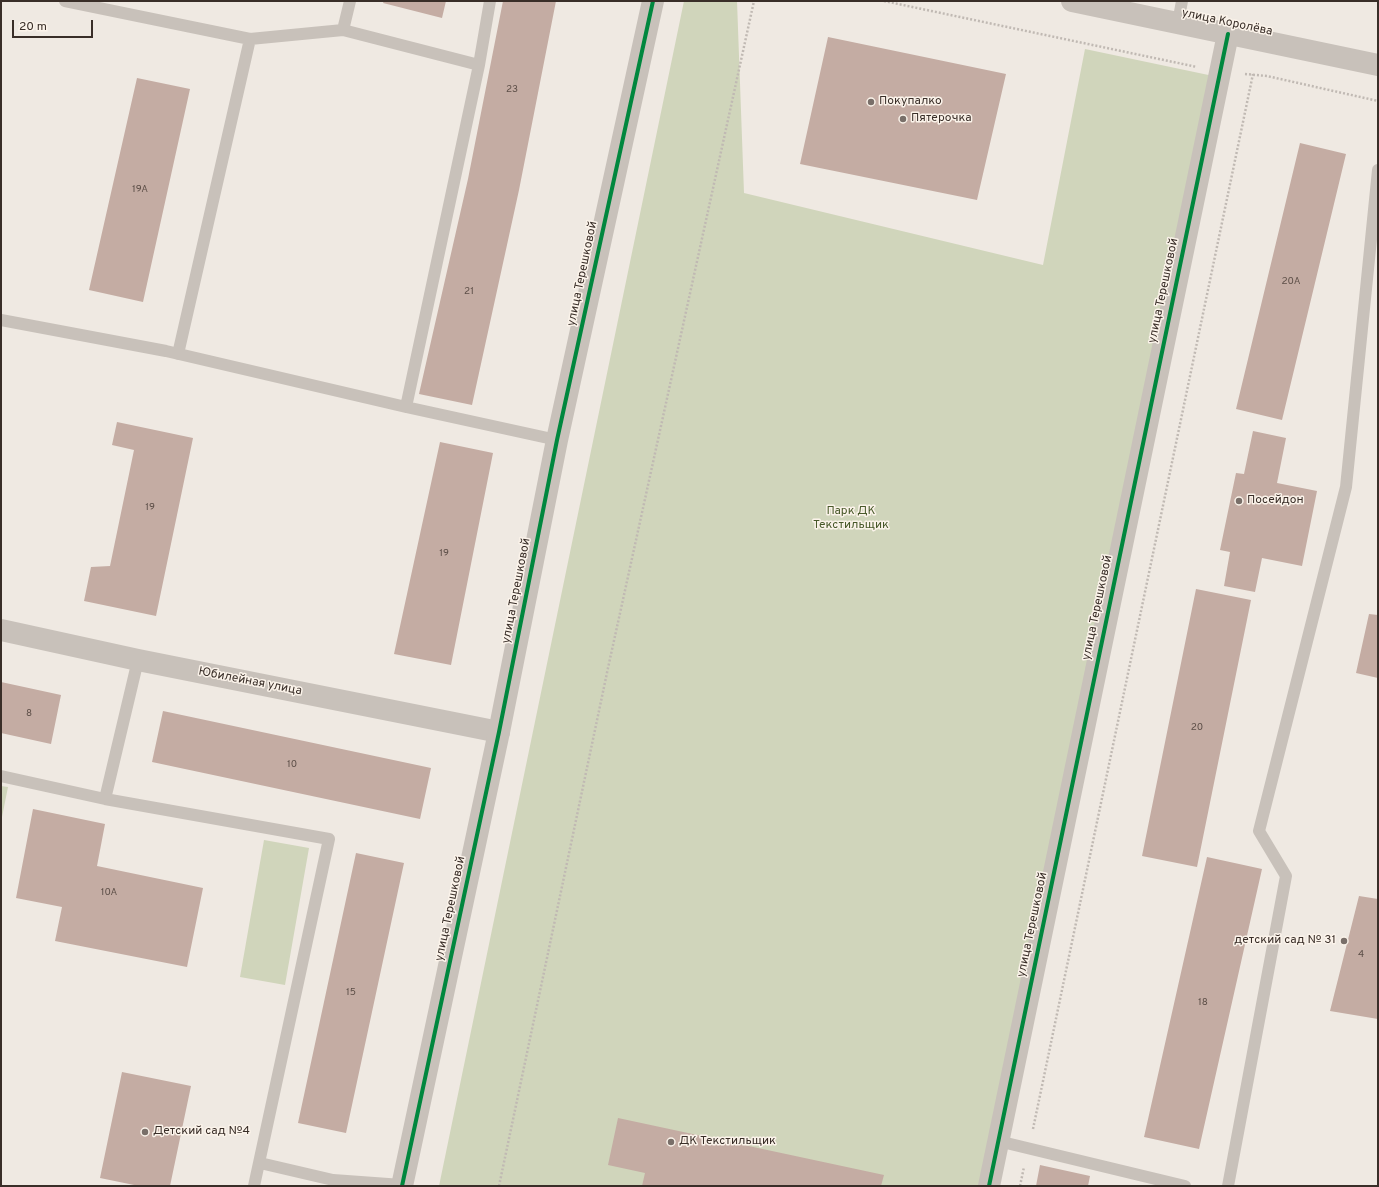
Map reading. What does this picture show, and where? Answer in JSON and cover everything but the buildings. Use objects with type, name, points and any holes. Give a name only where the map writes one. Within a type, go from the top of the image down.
[{"type":"street","name":"улица Терешковой","points":[[402,1186],[499,732],[558,440],[653,1]]},
{"type":"street","name":"улица Королёва","points":[[1072,1],[1378,65]]},
{"type":"street","name":"улица Терешковой","points":[[988,1186],[1228,34]]},
{"type":"street","name":"Юбилейная улица","points":[[1,630],[138,660],[499,732]]},
{"type":"lane","points":[[65,1],[250,39],[343,30],[479,65]]},
{"type":"lane","points":[[343,30],[350,1]]},
{"type":"lane","points":[[406,407],[479,65],[490,1]]},
{"type":"lane","points":[[1178,23],[1182,1]]},
{"type":"lane","points":[[178,354],[250,39]]},
{"type":"lane","points":[[1228,1186],[1286,876],[1259,831],[1346,487],[1378,170]]},
{"type":"lane","points":[[1,320],[178,354],[406,407],[558,440]]},
{"type":"lane","points":[[105,799],[138,660]]},
{"type":"lane","points":[[1,776],[105,799],[329,839],[254,1186]]},
{"type":"lane","points":[[998,1141],[1162,1183],[1184,1186]]},
{"type":"lane","points":[[260,1163],[333,1180],[402,1186]]},
{"type":"path","points":[[499,1186],[606,676],[754,1]]},
{"type":"path","points":[[884,1],[1220,72],[1267,76],[1378,101]]},
{"type":"path","points":[[1020,1186],[1253,74]]},
{"type":"green space","name":"Парк ДК Текстильщик","points":[[684,1],[737,1],[744,193],[1043,265],[1085,49],[1218,77],[985,1186],[439,1186]]},
{"type":"green space","points":[[1,786],[8,787],[1,822]]},
{"type":"green space","points":[[264,840],[309,848],[285,985],[240,977]]},
{"type":"cycle path","points":[[402,1186],[499,732],[557,440],[653,1]]},
{"type":"cycle path","points":[[989,1186],[1228,34]]},
{"type":"place","name":"Покупалко","points":[[871,102]]},
{"type":"place","name":"Пятерочка","points":[[903,119]]},
{"type":"place","name":"Посейдон","points":[[1239,501]]},
{"type":"place","name":"детский сад № 31","points":[[1344,941]]},
{"type":"place","name":"Детский сад №4","points":[[145,1132]]},
{"type":"place","name":"ДК Текстильщик","points":[[671,1142]]}]
